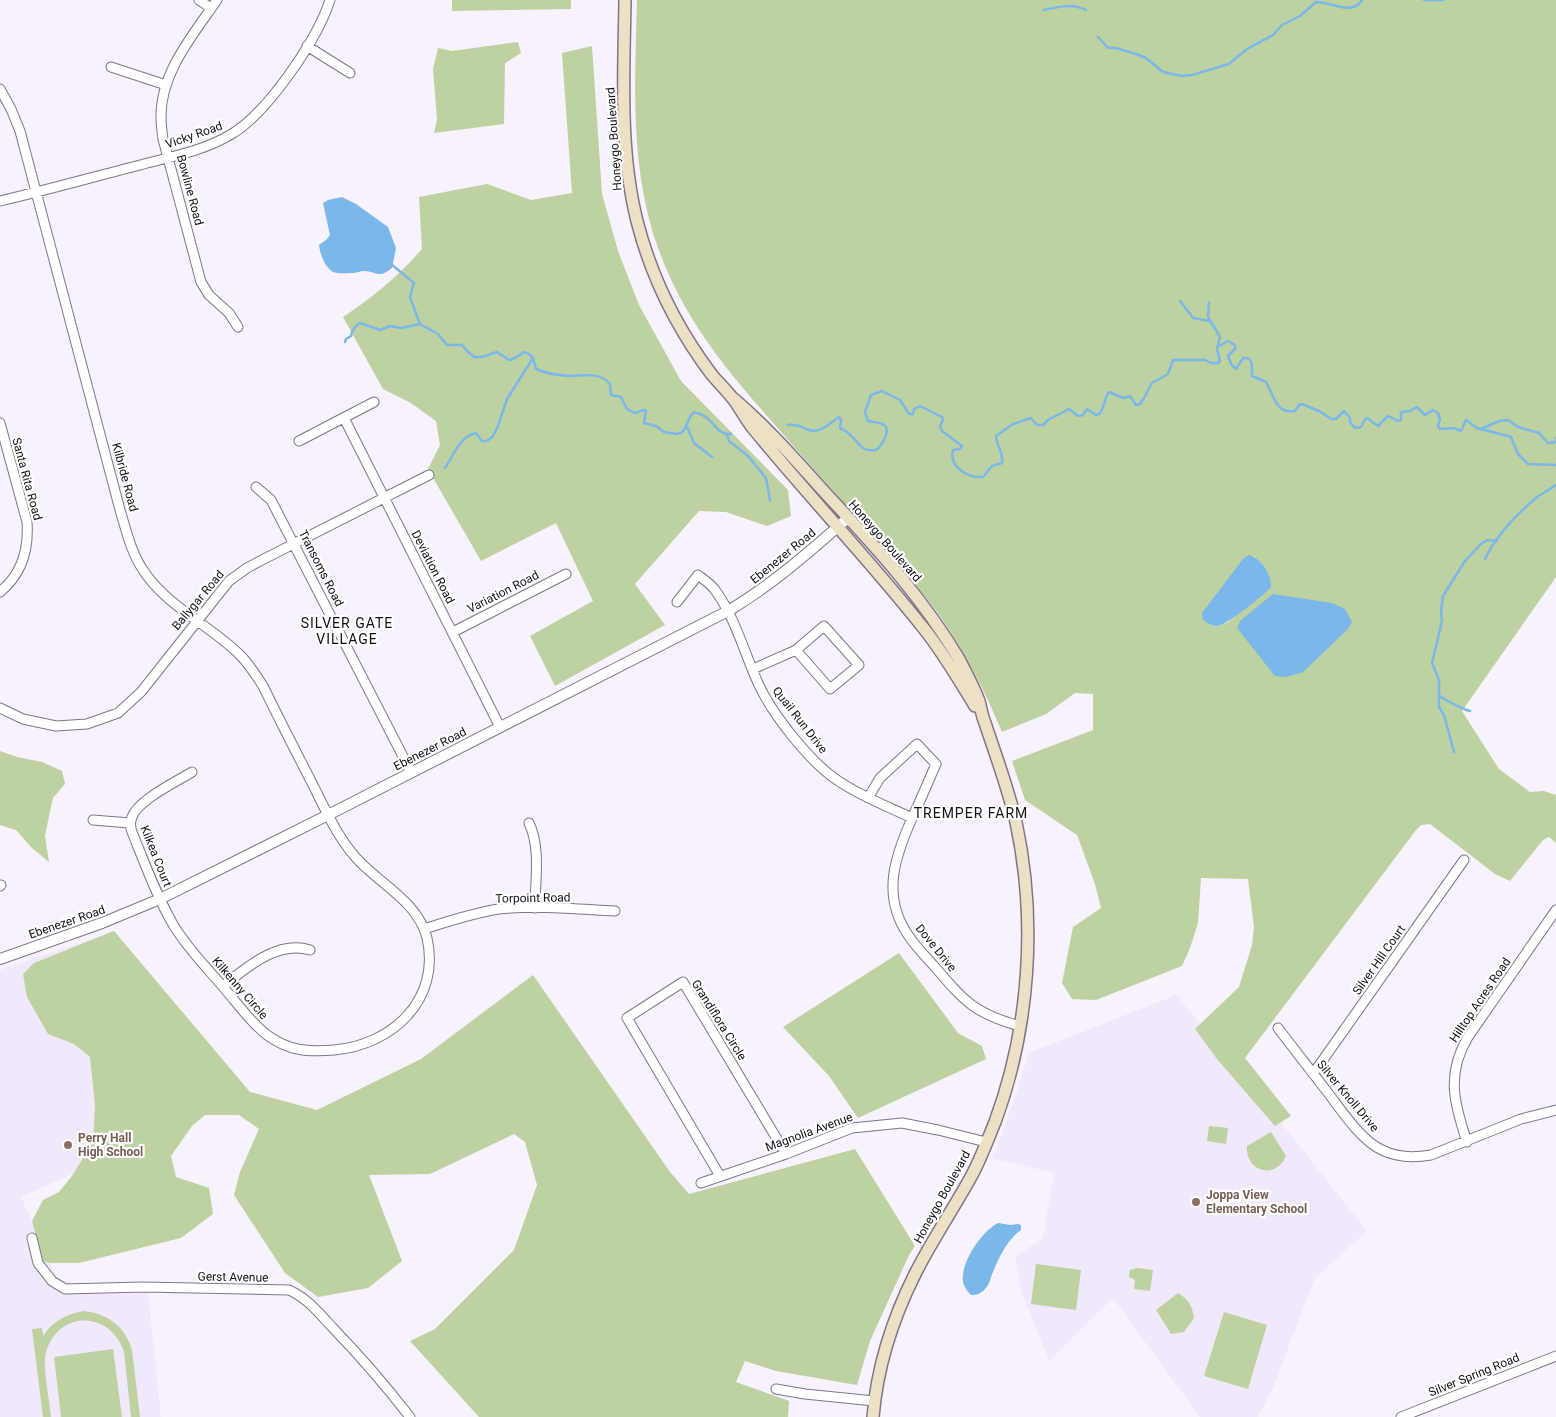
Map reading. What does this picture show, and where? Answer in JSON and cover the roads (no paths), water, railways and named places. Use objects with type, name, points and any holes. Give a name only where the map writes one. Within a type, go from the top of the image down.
[{"type":"main road","name":"Honeygo Boulevard","points":[[625,0],[623,98],[631,196],[637,222],[659,286],[700,358],[734,400],[750,425],[926,631],[944,656],[984,722],[995,748],[1008,791],[1023,859],[1028,918],[1028,949],[1020,1026],[1003,1097],[974,1172],[915,1275],[903,1301],[886,1349],[874,1401],[873,1417]]},
{"type":"main road","name":"Honeygo Boulevard","points":[[734,400],[756,418],[905,583],[932,619],[968,677],[979,702],[984,722]]},
{"type":"street","points":[[199,0],[214,4]]},
{"type":"street","name":"Vicky Road","points":[[0,201],[168,157],[222,140],[244,126],[260,112],[274,95],[307,46],[324,17],[330,0]]},
{"type":"street","name":"Bowline Road","points":[[214,4],[176,63],[166,84],[161,116],[168,157],[201,282],[209,295],[229,313],[238,327]]},
{"type":"street","points":[[307,46],[350,73]]},
{"type":"street","points":[[111,67],[166,84]]},
{"type":"street","name":"Kilbride Road","points":[[0,89],[20,130],[120,510],[134,552],[143,570],[163,594],[242,656],[258,677],[328,815]]},
{"type":"street","points":[[299,440],[374,402]]},
{"type":"street","name":"Deviation Road","points":[[344,418],[500,726]]},
{"type":"street","name":"Santa Rita Road","points":[[0,423],[27,522],[28,537],[24,559],[18,572],[0,592]]},
{"type":"street","name":"Ballygar Road","points":[[0,708],[23,719],[56,726],[87,724],[118,713],[141,692],[217,594],[236,575],[429,474]]},
{"type":"street","name":"Transoms Road","points":[[256,487],[272,500],[411,772]]},
{"type":"street","name":"Ebenezer Road","points":[[0,958],[102,923],[160,899],[728,611],[770,584],[848,518]]},
{"type":"street","name":"Variation Road","points":[[453,632],[566,574]]},
{"type":"street","name":"Quail Run Drive","points":[[677,602],[698,575],[714,588],[728,611],[757,681],[770,706],[816,762],[836,780],[868,798],[912,818]]},
{"type":"street","points":[[753,668],[796,650],[824,626],[859,664],[830,689],[796,650]]},
{"type":"street","name":"Dove Drive","points":[[868,798],[880,778],[917,744],[936,764],[894,865],[893,878],[897,910],[908,935],[958,995],[969,1005],[989,1015],[1020,1026]]},
{"type":"street","name":"Kilkea Court","points":[[160,899],[130,823],[134,812],[144,802],[192,772]]},
{"type":"street","name":"Kilkenny Circle","points":[[160,899],[181,936],[256,1026],[279,1043],[295,1050],[342,1049],[369,1042],[393,1030],[408,1016],[423,991],[429,968],[429,950],[424,929],[406,902],[364,866],[346,847],[328,815]]},
{"type":"street","name":"Kilkea Court","points":[[93,820],[130,823]]},
{"type":"street","points":[[529,823],[533,831],[536,848],[535,908]]},
{"type":"street","name":"Silver Hill Court","points":[[1313,1074],[1464,860]]},
{"type":"street","name":"Torpoint Road","points":[[424,929],[474,914],[499,909],[535,908],[615,911]]},
{"type":"street","name":"Hilltop Acres Road","points":[[1467,1142],[1455,1102],[1454,1082],[1458,1055],[1468,1037],[1555,913]]},
{"type":"street","points":[[223,986],[250,966],[272,953],[296,947],[310,950]]},
{"type":"street","name":"Grandiflora Circle","points":[[720,1176],[627,1018],[683,982],[786,1154]]},
{"type":"street","name":"Silver Knoll Drive","points":[[1278,1028],[1347,1117],[1371,1143],[1381,1150],[1403,1157],[1417,1158],[1431,1155],[1521,1119],[1556,1110]]},
{"type":"street","name":"Magnolia Avenue","points":[[701,1183],[786,1154],[852,1128],[902,1123],[986,1142]]},
{"type":"street","name":"Gerst Avenue","points":[[32,1238],[38,1263],[52,1282],[65,1289],[144,1287],[289,1290],[296,1293],[307,1301],[345,1340],[376,1374],[410,1417]]},
{"type":"street","name":"Silver Spring Road","points":[[1401,1417],[1414,1415],[1556,1356]]},
{"type":"street","points":[[776,1389],[874,1401]]},
{"type":"water","points":[[342,197],[356,204],[388,227],[396,248],[392,268],[381,274],[364,271],[338,273],[330,270],[325,264],[319,245],[330,235],[323,203]]},
{"type":"water","points":[[1249,555],[1258,560],[1268,572],[1271,587],[1245,610],[1222,625],[1213,625],[1203,620],[1202,613],[1243,559]]},
{"type":"water","points":[[1273,594],[1332,603],[1345,609],[1352,622],[1348,629],[1303,672],[1286,677],[1275,676],[1237,628],[1240,621]]},
{"type":"water","points":[[998,1223],[1018,1224],[1021,1225],[1021,1230],[1004,1249],[987,1287],[980,1293],[971,1295],[963,1282],[965,1266],[979,1240]]},
{"type":"waterway","points":[[1098,37],[1108,48],[1116,48],[1146,58],[1163,72],[1182,76],[1192,75],[1229,64],[1247,49],[1273,35],[1282,25],[1300,16],[1316,2],[1347,8],[1358,5],[1362,0]]},
{"type":"waterway","points":[[1424,0],[1443,0]]},
{"type":"waterway","points":[[1044,10],[1070,6],[1086,10]]},
{"type":"waterway","points":[[391,264],[414,283],[410,297],[420,324],[438,334],[447,345],[462,345],[474,357],[482,357],[497,352],[509,360],[524,352],[531,356],[536,369],[543,372],[568,376],[590,375],[601,377],[610,384],[611,395],[621,397],[627,409],[635,413],[646,411],[644,423],[656,426],[664,432],[681,433],[691,415],[695,412],[706,417],[723,433],[731,434]]},
{"type":"waterway","points":[[1180,301],[1193,318],[1209,321]]},
{"type":"waterway","points":[[788,425],[796,425],[813,431],[825,427],[839,417],[841,420],[840,428],[852,436],[863,448],[876,450],[885,438],[887,431],[884,425],[868,421],[865,412],[871,395],[882,391],[900,400],[909,414],[913,414],[914,409],[920,406],[942,417],[943,420],[940,426],[942,431],[962,446],[960,449],[953,450],[954,462],[965,473],[971,476],[983,477],[992,466],[1002,463],[1002,455],[996,436],[1013,424],[1031,418],[1037,425],[1043,425],[1048,420],[1069,409],[1078,416],[1083,415],[1087,409],[1096,415],[1102,409],[1109,392],[1123,398],[1130,396],[1136,405],[1140,404],[1152,383],[1168,374],[1173,360],[1205,360],[1211,363],[1218,363],[1220,361],[1217,349],[1220,337],[1208,317],[1209,302]]},
{"type":"waterway","points":[[345,342],[351,336],[354,328],[360,323],[380,330],[390,326],[401,328],[420,324]]},
{"type":"waterway","points":[[1219,346],[1228,341],[1235,345],[1235,349],[1228,356],[1231,364],[1236,369],[1243,358],[1249,359],[1252,364],[1252,376],[1266,382],[1279,407],[1283,410],[1295,411],[1302,404],[1321,412],[1331,419],[1336,419],[1344,411],[1355,428],[1361,427],[1367,418],[1378,426],[1388,416],[1398,421],[1401,420],[1401,412],[1410,411],[1417,407],[1425,415],[1433,410],[1438,413],[1440,419],[1438,426],[1440,429],[1453,428],[1461,431],[1466,420],[1477,428],[1511,437],[1518,454],[1528,464],[1556,465]]},
{"type":"waterway","points":[[445,468],[466,438],[476,433],[482,441],[487,441],[493,436],[507,399],[533,358]]},
{"type":"waterway","points":[[1483,428],[1499,421],[1508,420],[1518,427],[1539,433],[1548,443],[1556,442],[1556,438]]},
{"type":"waterway","points":[[687,427],[694,443],[712,457]]},
{"type":"waterway","points":[[727,434],[729,441],[748,456],[766,478],[770,500]]},
{"type":"waterway","points":[[1485,559],[1495,542],[1514,519],[1536,498],[1556,485]]},
{"type":"waterway","points":[[1454,752],[1444,715],[1439,707],[1439,680],[1432,663],[1442,621],[1443,596],[1465,561],[1481,544],[1487,540],[1497,541]]},
{"type":"waterway","points":[[1439,695],[1470,711]]},
{"type":"place","name":"Perry Hall High School","points":[[68,1145]]},
{"type":"place","name":"Joppa View Elementary School","points":[[1196,1202]]},
{"type":"district","name":"SILVER GATE VILLAGE","points":[[347,632]]},
{"type":"district","name":"TREMPER FARM","points":[[971,813]]}]
